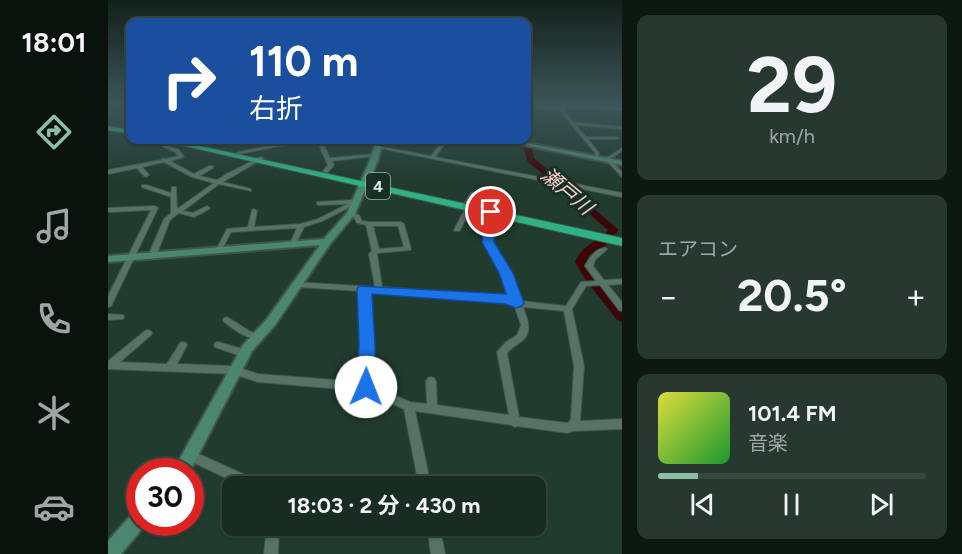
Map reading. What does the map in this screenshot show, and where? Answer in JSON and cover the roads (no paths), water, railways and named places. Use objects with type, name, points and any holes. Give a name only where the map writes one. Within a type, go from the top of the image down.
[{"type":"highway","name":"4","points":[[191,144],[470,201],[621,240]]},
{"type":"highway","name":"4","points":[[193,144],[365,181]]},
{"type":"highway","name":"4","points":[[470,201],[491,212],[593,233]]},
{"type":"street","points":[[578,130],[597,153],[596,158]]},
{"type":"street","points":[[584,138],[616,138]]},
{"type":"street","points":[[108,172],[182,157],[177,151],[164,146],[167,144]]},
{"type":"street","points":[[239,153],[288,144]]},
{"type":"street","points":[[432,158],[443,144]]},
{"type":"street","points":[[526,144],[621,164]]},
{"type":"street","points":[[321,145],[331,165],[326,171]]},
{"type":"street","points":[[188,458],[232,370],[243,353],[271,322],[327,242],[351,214],[377,147]]},
{"type":"street","points":[[330,160],[377,147],[621,195]]},
{"type":"street","points":[[608,161],[607,159],[614,152],[621,149]]},
{"type":"street","points":[[152,256],[167,219],[217,183],[260,159]]},
{"type":"street","points":[[163,160],[194,176],[249,190]]},
{"type":"street","points":[[608,161],[621,176]]},
{"type":"street","points":[[138,166],[146,175]]},
{"type":"street","points":[[194,176],[211,167]]},
{"type":"street","points":[[144,186],[173,196]]},
{"type":"street","points":[[174,188],[175,212]]},
{"type":"street","points":[[457,230],[470,201]]},
{"type":"street","points":[[319,203],[357,202]]},
{"type":"street","points":[[218,252],[229,230],[301,225],[320,220],[357,202]]},
{"type":"street","points":[[108,210],[155,208],[108,304]]},
{"type":"street","points":[[175,212],[196,215],[207,208]]},
{"type":"street","points":[[251,228],[254,211]]},
{"type":"street","points":[[491,212],[488,242],[506,273],[525,325],[521,337],[508,344],[502,352],[514,422]]},
{"type":"street","points":[[351,214],[357,216],[359,222],[400,224],[408,249],[376,251]]},
{"type":"street","points":[[369,224],[376,251],[373,254],[379,290]]},
{"type":"street","points":[[292,246],[301,225]]},
{"type":"street","points":[[108,259],[327,242]]},
{"type":"street","points":[[604,249],[589,263],[591,270],[596,282],[621,308]]},
{"type":"street","points":[[573,426],[576,419],[579,366],[568,309],[581,285],[621,281]]},
{"type":"street","points":[[298,284],[507,299],[516,303],[568,309]]},
{"type":"street","points":[[364,289],[367,345],[366,387]]},
{"type":"street","points":[[108,317],[120,317]]},
{"type":"street","points":[[227,320],[249,335],[257,336]]},
{"type":"street","points":[[109,365],[148,333]]},
{"type":"street","points":[[170,367],[183,345]]},
{"type":"street","points":[[218,345],[243,353]]},
{"type":"street","points":[[109,365],[232,370],[258,378],[366,387],[409,406],[559,429],[573,426],[621,424]]},
{"type":"street","points":[[431,381],[432,410]]},
{"type":"street","points":[[409,406],[423,476]]},
{"type":"street","points":[[190,455],[235,476]]},
{"type":"street","points":[[109,554],[126,534]]},
{"type":"street","points":[[271,554],[272,536]]},
{"type":"street","points":[[435,536],[438,554]]},
{"type":"waterway","name":"瀬戸川","points":[[527,144],[530,159],[614,230],[602,243],[584,253],[581,262],[589,276],[622,317]]}]
